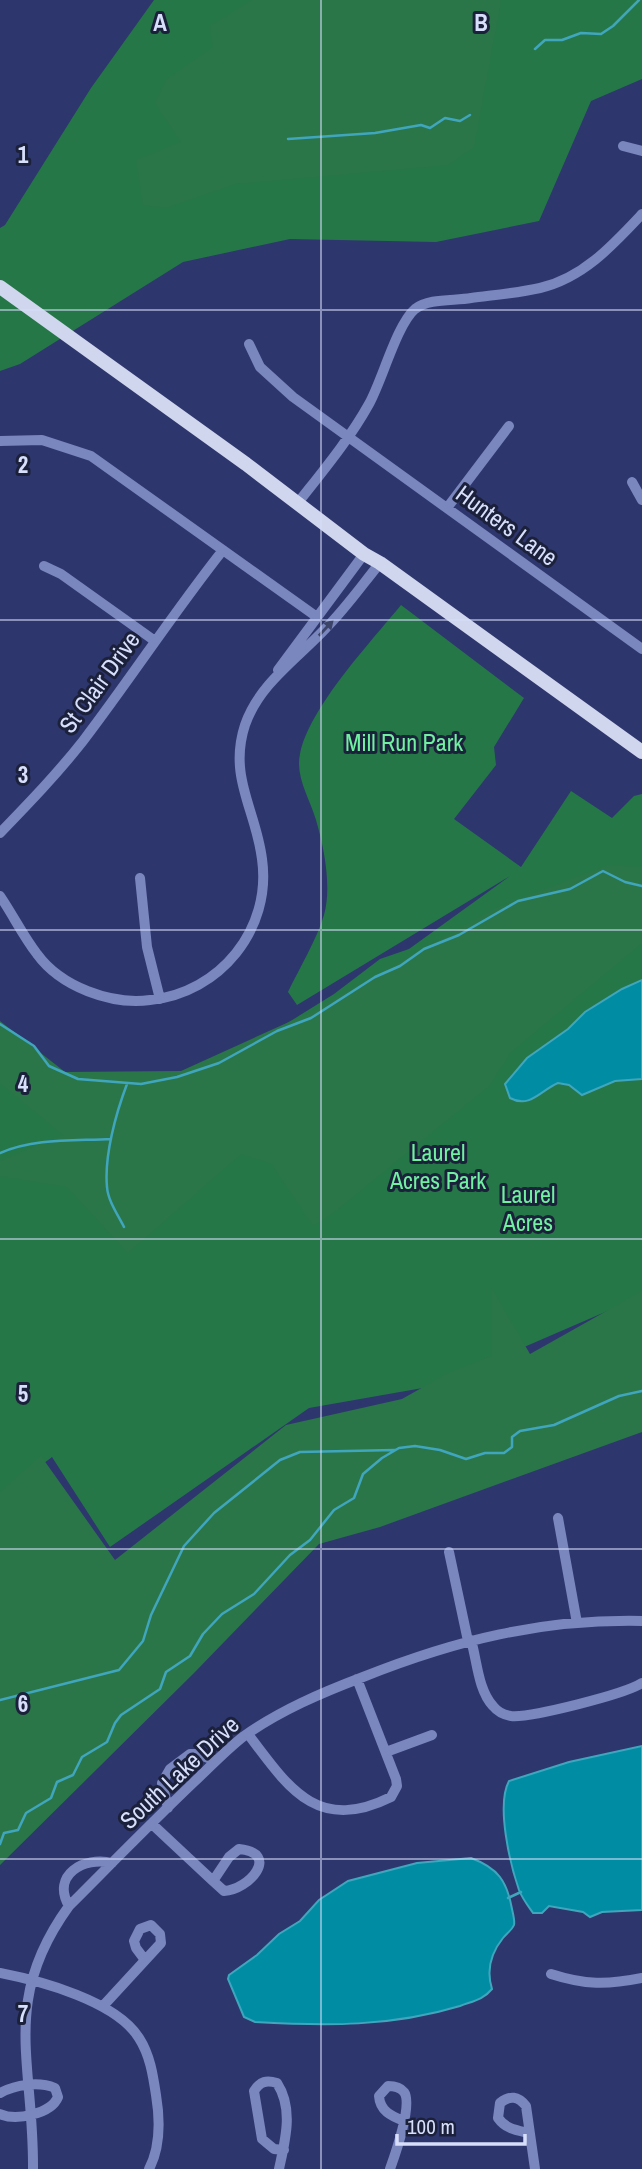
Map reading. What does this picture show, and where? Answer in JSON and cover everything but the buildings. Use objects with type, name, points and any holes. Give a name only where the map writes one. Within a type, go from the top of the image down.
[{"type":"main road","points":[[0,287],[246,464],[364,554],[642,752]]},
{"type":"street","points":[[623,146],[642,151]]},
{"type":"street","points":[[297,504],[349,435],[375,392],[404,321],[417,307],[436,301],[541,288],[595,261],[642,214]]},
{"type":"street","name":"Hunters Lane","points":[[248,344],[260,367],[275,383],[642,649]]},
{"type":"street","points":[[447,508],[509,426]]},
{"type":"street","points":[[0,441],[42,440],[91,456],[317,617]]},
{"type":"street","points":[[632,482],[642,500]]},
{"type":"street","name":"St Clair Drive","points":[[0,833],[49,782],[84,739],[223,550]]},
{"type":"street","points":[[277,676],[280,666],[364,554]]},
{"type":"street","points":[[0,896],[37,955],[65,979],[123,1001],[160,999],[181,994],[205,983],[226,967],[243,944],[256,918],[263,891],[263,862],[258,835],[242,786],[239,750],[245,725],[255,702],[277,676],[329,626],[380,563]]},
{"type":"street","points":[[44,566],[61,574],[155,641]]},
{"type":"street","points":[[140,878],[149,957],[160,999]]},
{"type":"street","points":[[558,1518],[576,1623]]},
{"type":"street","points":[[449,1552],[469,1640],[485,1693],[493,1706],[504,1714],[521,1716],[584,1702],[623,1692],[642,1683]]},
{"type":"street","name":"South Lake Drive","points":[[33,2169],[30,2114],[18,2029],[19,2011],[33,1956],[41,1940],[69,1906],[216,1761],[248,1734],[292,1707],[433,1651],[469,1640],[524,1629],[576,1623],[642,1621]]},
{"type":"street","points":[[248,1734],[292,1790],[307,1801],[333,1809],[351,1810],[391,1797],[397,1786],[357,1679]]},
{"type":"street","points":[[386,1752],[432,1735]]},
{"type":"street","points":[[168,1808],[162,1783],[170,1769],[190,1754],[216,1761]]},
{"type":"street","points":[[152,1824],[213,1881],[224,1891],[232,1891],[254,1876],[260,1867],[258,1858],[250,1850],[239,1849],[229,1857],[213,1881]]},
{"type":"street","points":[[69,1906],[62,1885],[72,1873],[92,1860],[112,1863]]},
{"type":"street","points":[[103,2006],[145,1960]]},
{"type":"street","points":[[0,1973],[76,1995],[103,2006],[117,2014],[140,2038],[149,2061],[159,2127],[149,2169]]},
{"type":"street","points":[[551,1974],[577,1982],[603,1985],[642,1978]]},
{"type":"street","points":[[279,2169],[287,2140],[287,2122],[282,2089],[277,2082],[269,2080],[258,2084],[254,2091],[262,2139],[274,2149],[284,2150]]},
{"type":"street","points":[[0,2093],[25,2085],[49,2085],[58,2092],[53,2107],[30,2114],[6,2117],[0,2114]]},
{"type":"street","points":[[390,2169],[404,2121]]},
{"type":"street","points":[[529,2133],[535,2169]]},
{"type":"green space","points":[[154,0],[642,0],[642,79],[591,101],[539,221],[436,242],[290,239],[183,262],[20,364],[0,371],[0,228],[5,225],[91,88]]},
{"type":"green space","name":"Laurel Acres Park","points":[[401,605],[524,698],[494,747],[496,765],[454,819],[521,867],[571,791],[612,818],[634,796],[642,794],[642,1296],[434,1386],[309,1408],[110,1547],[52,1457],[0,1497],[0,1070],[88,1120],[252,1045],[334,994],[380,959],[409,949],[510,876],[297,1005],[288,992],[321,924],[327,892],[322,842],[301,779],[300,754],[315,717],[328,697]]},
{"type":"shaded area","points":[[252,0],[501,0],[474,147],[448,165],[236,184],[166,208],[143,205],[136,160],[181,142],[155,103],[166,80],[213,47],[210,26]]},
{"type":"shaded area","points":[[608,865],[642,867],[642,943],[510,1053],[489,1086],[333,1213],[313,1226],[272,1164],[241,1154],[128,1253],[67,1187],[0,1176],[0,1161],[63,1135],[0,1083],[0,1021],[65,1072],[181,1071],[311,1012],[494,909]]},
{"type":"shaded area","name":"Laurel Acres","points":[[642,980],[642,1079],[615,1081],[582,1095],[569,1085],[558,1083],[529,1100],[517,1101],[510,1098],[505,1084],[527,1058],[568,1029],[585,1012]]},
{"type":"shaded area","points":[[492,1289],[530,1354],[642,1291],[642,1432],[380,1527],[319,1544],[194,1673],[0,1865],[0,1492],[41,1456],[115,1560],[286,1425],[402,1399],[448,1373],[492,1356]]},
{"type":"shaded area","points":[[642,1746],[642,1910],[602,1912],[590,1917],[583,1912],[549,1906],[542,1913],[533,1913],[519,1890],[508,1850],[504,1804],[509,1781],[569,1762]]},
{"type":"shaded area","points":[[471,1858],[488,1866],[500,1877],[510,1899],[514,1919],[513,1927],[493,1956],[490,1968],[492,1989],[485,1996],[434,2013],[384,2021],[307,2024],[255,2022],[244,2017],[228,1979],[229,1975],[257,1955],[279,1934],[300,1921],[319,1900],[348,1881],[417,1863]]},
{"type":"waterway","points":[[535,49],[545,40],[562,40],[581,33],[601,34],[639,0]]},
{"type":"waterway","points":[[288,139],[375,133],[421,125],[430,128],[445,118],[460,121],[470,115]]},
{"type":"waterway","points":[[0,1024],[34,1046],[49,1066],[78,1079],[141,1084],[177,1077],[219,1063],[277,1031],[311,1018],[424,949],[459,935],[518,901],[570,889],[603,871],[625,882],[642,886]]},
{"type":"waterway","points":[[124,1227],[109,1197],[107,1162],[127,1084]]},
{"type":"waterway","points":[[0,1153],[40,1143],[111,1139]]},
{"type":"waterway","points":[[0,1844],[4,1833],[18,1830],[26,1813],[51,1798],[57,1782],[73,1775],[82,1757],[107,1742],[121,1715],[160,1689],[166,1672],[190,1656],[203,1634],[222,1614],[254,1594],[290,1555],[310,1540],[334,1510],[354,1498],[363,1474],[382,1458],[399,1448],[415,1446],[440,1450],[466,1459],[485,1453],[504,1453],[512,1447],[512,1437],[520,1431],[554,1425],[619,1396],[642,1391]]},
{"type":"waterway","points":[[0,1700],[119,1670],[143,1641],[151,1615],[184,1546],[214,1513],[280,1460],[300,1452],[395,1450]]},
{"type":"waterway","points":[[508,1898],[521,1892]]},
{"type":"park label","name":"Mill Run Park","points":[[404,742]]}]
